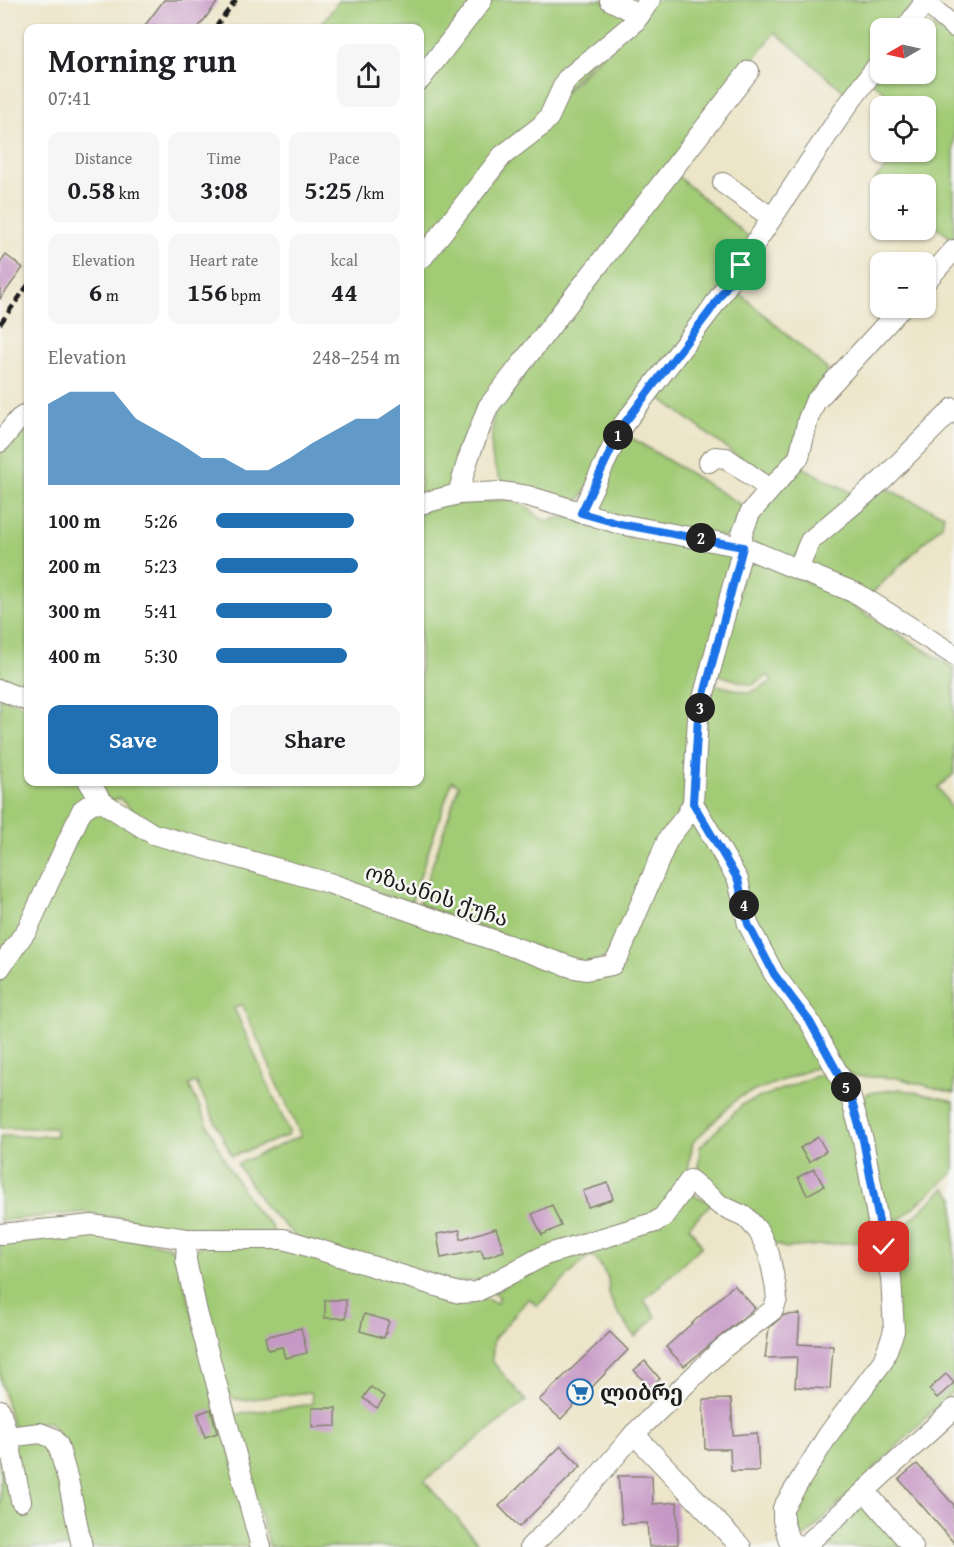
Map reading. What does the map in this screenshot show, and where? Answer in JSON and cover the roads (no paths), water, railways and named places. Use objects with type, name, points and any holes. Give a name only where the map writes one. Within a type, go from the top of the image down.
[{"type":"street","points":[[424,75],[482,0]]},
{"type":"street","points":[[424,256],[502,156],[545,122],[555,107],[566,80],[634,23],[645,8],[610,0]]},
{"type":"street","points":[[913,18],[924,1],[954,27]]},
{"type":"street","points":[[458,494],[468,459],[488,407],[749,71]]},
{"type":"street","points":[[581,513],[623,425],[710,311],[844,110],[870,75]]},
{"type":"street","points":[[723,183],[772,218]]},
{"type":"street","points":[[936,270],[954,250]]},
{"type":"street","points":[[892,318],[815,402],[808,419],[799,457],[750,513],[742,534],[743,547],[698,717],[693,803],[738,880],[748,924],[774,974],[810,1022],[850,1095],[863,1140],[881,1238],[891,1277],[894,1331],[883,1361],[828,1435],[783,1508],[783,1520],[789,1541],[805,1546],[954,1409]]},
{"type":"street","points":[[798,569],[810,541],[881,481],[954,408]]},
{"type":"street","points":[[0,442],[24,416]]},
{"type":"street","points":[[709,462],[715,457],[726,458],[770,489]]},
{"type":"street","points":[[424,503],[458,494],[501,492],[528,496],[620,524],[743,547],[858,594],[954,655]]},
{"type":"street","points":[[0,690],[24,699]]},
{"type":"street","name":"ოზაანის ქუჩა","points":[[92,786],[102,802],[153,834],[328,883],[585,970],[612,965],[620,955],[668,839],[693,803]]},
{"type":"street","points":[[0,968],[28,928],[82,810],[92,803],[102,802]]},
{"type":"street","points":[[0,1234],[92,1225],[187,1239],[284,1239],[459,1293],[476,1293],[545,1255],[656,1222],[663,1217],[690,1180],[720,1205],[746,1217],[759,1232],[769,1254],[777,1299],[773,1310],[722,1349],[634,1434],[573,1506],[530,1547]]},
{"type":"street","points":[[187,1239],[186,1260],[217,1388],[261,1547]]},
{"type":"street","points":[[0,1410],[21,1501]]},
{"type":"street","points":[[8,1437],[40,1433],[53,1438],[58,1445],[68,1480],[81,1547]]},
{"type":"street","points":[[634,1434],[741,1547]]},
{"type":"street","points":[[865,1491],[913,1547]]},
{"type":"railway","points":[[218,24],[236,0]]},
{"type":"railway","points":[[0,324],[24,291]]},
{"type":"place","name":"ლიბრე","points":[[580,1392]]}]
